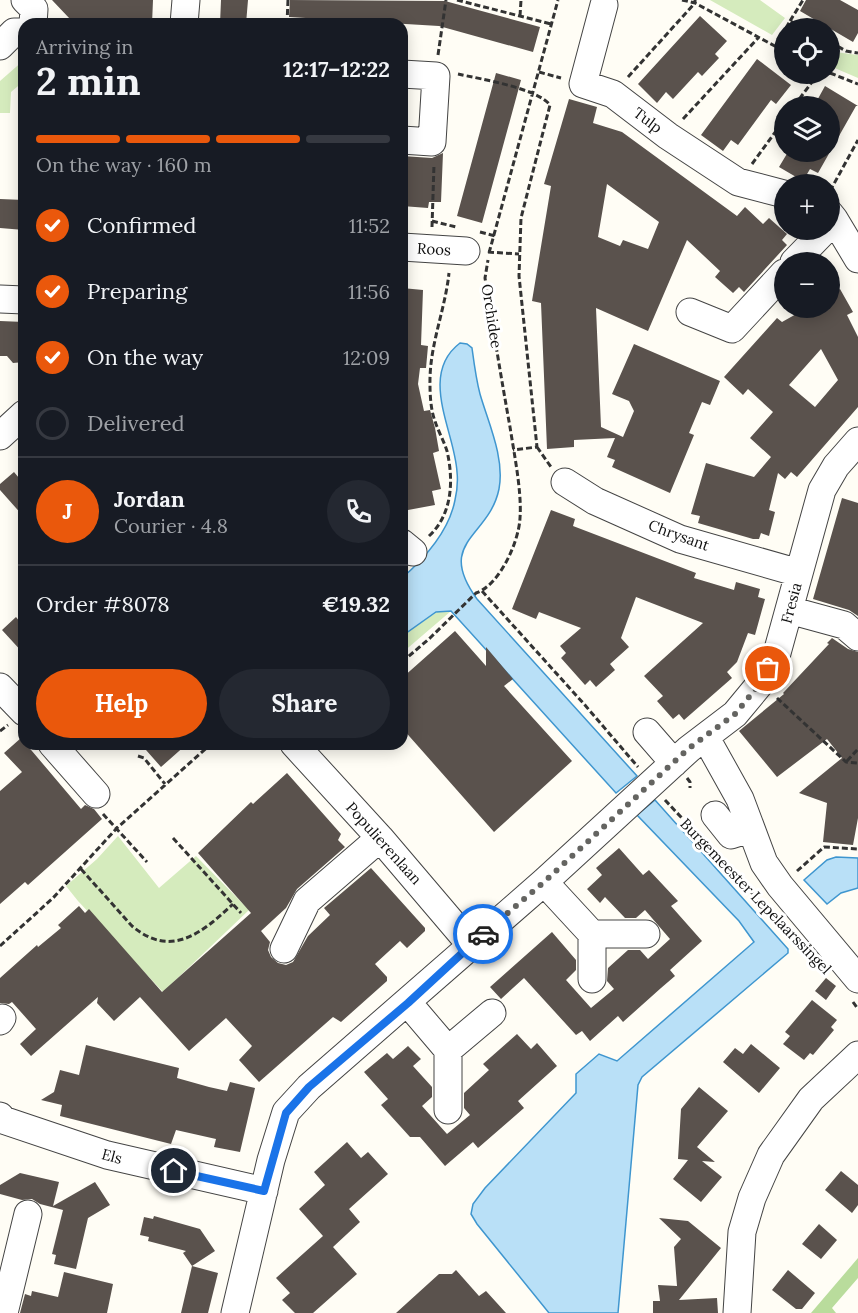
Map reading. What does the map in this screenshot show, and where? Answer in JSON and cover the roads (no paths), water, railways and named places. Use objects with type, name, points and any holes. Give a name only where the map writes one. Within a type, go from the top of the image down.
[{"type":"street","points":[[25,0],[34,9],[33,18]]},
{"type":"street","points":[[184,18],[186,0]]},
{"type":"street","name":"Tulp","points":[[604,5],[583,84],[613,94],[668,136],[738,182],[774,191]]},
{"type":"street","points":[[0,46],[14,33],[18,33]]},
{"type":"street","points":[[408,74],[436,72],[432,142],[408,140]]},
{"type":"street","points":[[840,233],[856,250]]},
{"type":"street","points":[[803,252],[814,240]]},
{"type":"street","name":"Roos","points":[[408,247],[460,250]]},
{"type":"street","points":[[690,312],[732,329],[774,284]]},
{"type":"street","points":[[0,299],[18,300]]},
{"type":"street","name":"Fresia","points":[[544,882],[688,749],[706,738],[735,714],[759,685],[777,653],[822,489],[836,466],[858,441]]},
{"type":"street","name":"Chrysant","points":[[565,482],[595,501],[680,539],[799,573]]},
{"type":"street","points":[[789,610],[844,625],[858,637]]},
{"type":"street","points":[[0,687],[18,706]]},
{"type":"street","points":[[647,732],[674,763]]},
{"type":"street","name":"Burgemeester Lepelaarssingel","points":[[706,738],[740,799],[750,829],[772,856],[780,886],[853,987]]},
{"type":"street","points":[[57,750],[96,794]]},
{"type":"street","name":"Populierenlaan","points":[[299,750],[380,838],[471,945]]},
{"type":"street","points":[[715,815],[731,835],[750,829]]},
{"type":"street","points":[[284,949],[306,901],[380,838]]},
{"type":"street","points":[[235,1313],[264,1191],[286,1113],[309,1087],[544,882],[592,934],[592,979]]},
{"type":"street","points":[[592,934],[646,934]]},
{"type":"street","points":[[408,1003],[448,1050],[448,1110]]},
{"type":"street","points":[[448,1050],[492,1013]]},
{"type":"street","points":[[737,1313],[742,1232],[752,1198],[771,1155],[811,1099],[858,1055]]},
{"type":"street","name":"Els","points":[[0,1116],[3,1120],[106,1155],[264,1191]]},
{"type":"street","points":[[4,1313],[28,1214]]},
{"type":"water","points":[[460,343],[472,348],[479,388],[500,465],[499,489],[493,505],[463,552],[461,564],[465,580],[477,599],[637,776],[616,793],[451,611],[436,612],[408,632],[408,572],[442,533],[456,497],[455,456],[440,387],[442,371],[448,356]]},
{"type":"water","points":[[655,800],[788,949],[788,953],[642,1077],[638,1085],[618,1313],[549,1313],[477,1224],[471,1214],[473,1204],[485,1188],[576,1093],[576,1074],[599,1054],[617,1061],[754,942],[739,921],[637,815]]},
{"type":"water","points":[[836,857],[858,858],[858,888],[841,893],[827,904],[804,880],[827,860]]}]
